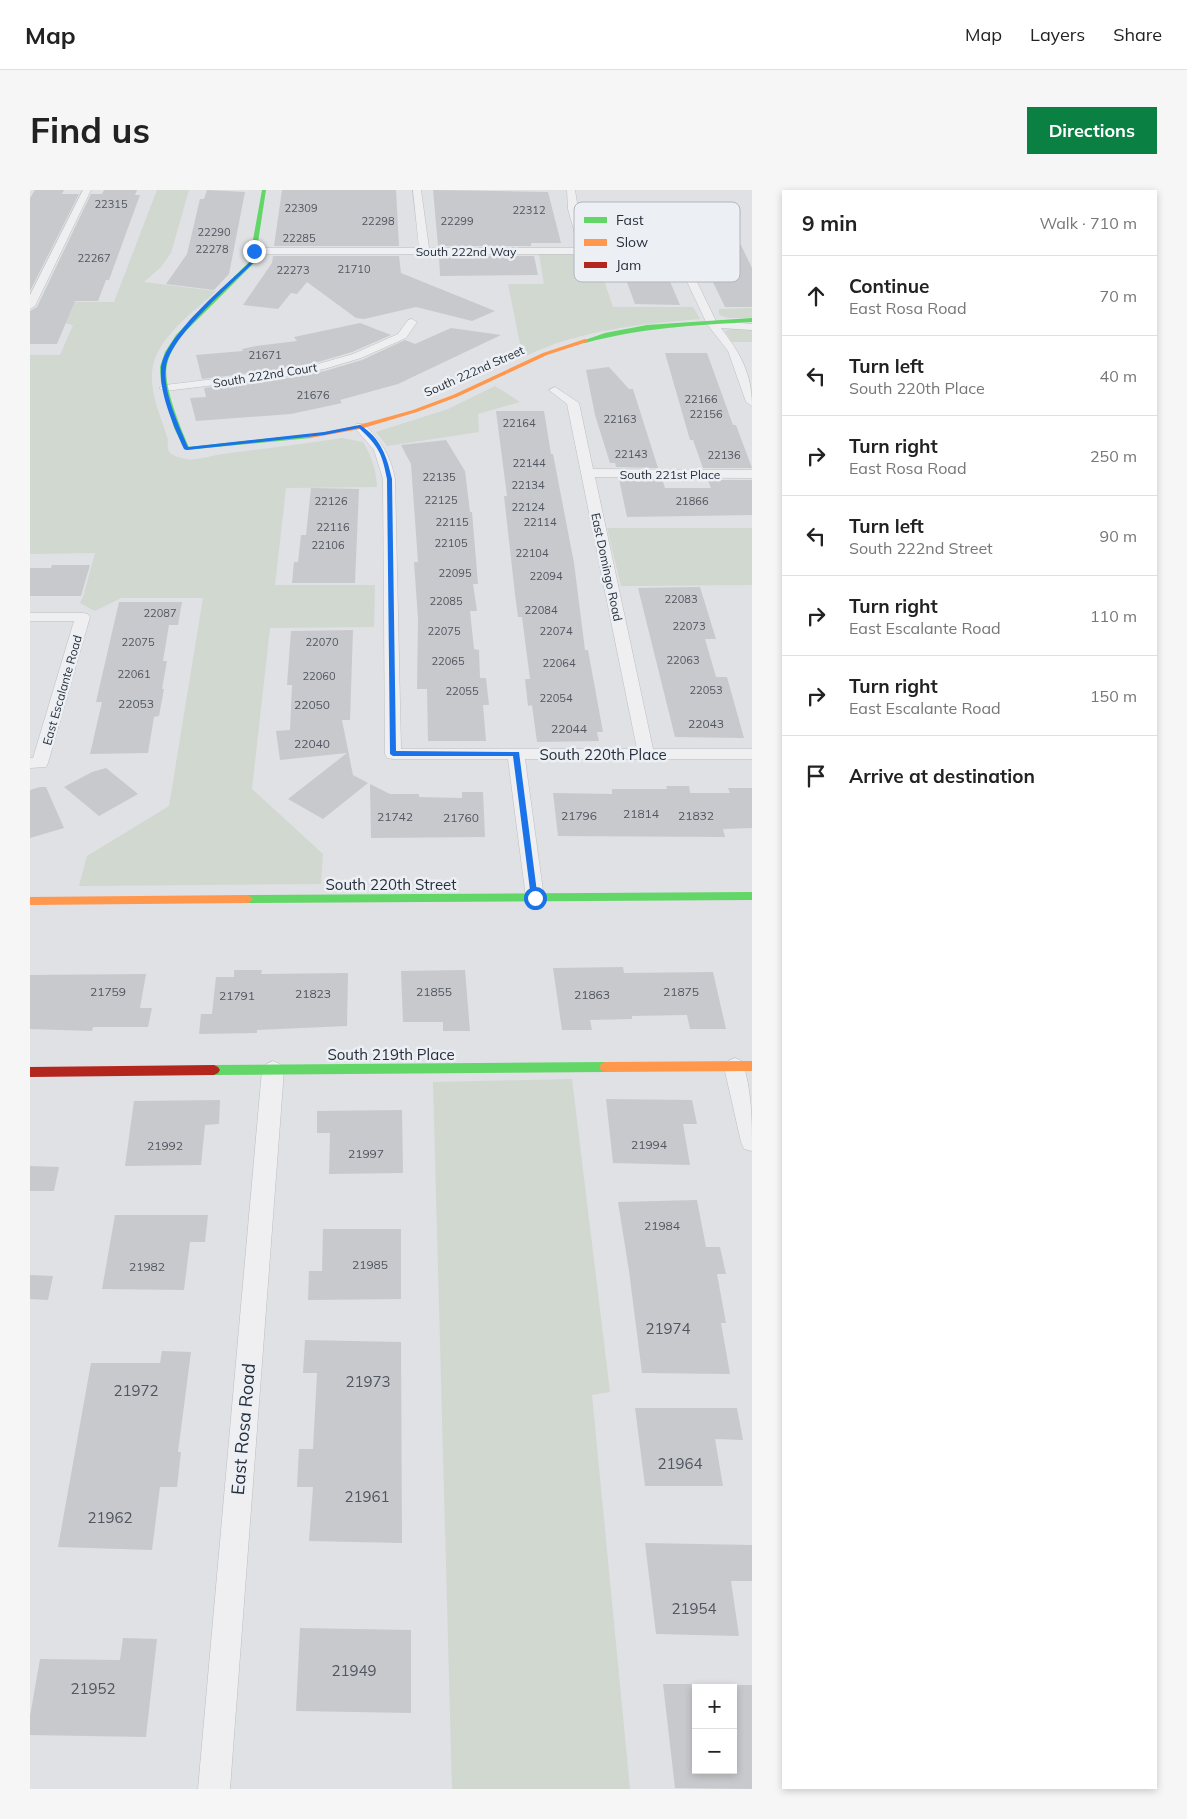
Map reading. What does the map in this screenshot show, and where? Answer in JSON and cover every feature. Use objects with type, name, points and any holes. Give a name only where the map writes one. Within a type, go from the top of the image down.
[{"type":"street","points":[[30,306],[87,190]]},
{"type":"street","points":[[165,388],[163,367],[168,352],[178,336],[252,262],[264,190]]},
{"type":"street","points":[[416,190],[424,251]]},
{"type":"street","points":[[571,190],[574,212]]},
{"type":"street","name":"South 222nd Way","points":[[254,251],[574,251]]},
{"type":"street","name":"South 222nd Way","points":[[692,282],[712,324]]},
{"type":"street","name":"South 222nd Street","points":[[712,324],[734,320],[752,320]]},
{"type":"street","name":"South 222nd Court","points":[[165,388],[282,374],[320,367],[356,356],[402,336],[412,322]]},
{"type":"street","name":"South 222nd Street","points":[[165,388],[177,428],[187,449],[324,434],[360,426],[415,411],[455,396],[545,354],[591,339],[637,329],[676,324],[752,327]]},
{"type":"street","points":[[712,324],[733,351],[752,402]]},
{"type":"street","name":"East Domingo Road","points":[[555,390],[573,402],[646,754]]},
{"type":"street","name":"South 220th Place","points":[[360,426],[375,441],[385,456],[389,479],[393,754],[752,754]]},
{"type":"street","name":"South 221st Place","points":[[588,473],[752,474]]},
{"type":"street","name":"East Escalante Road","points":[[30,617],[83,617],[35,763]]},
{"type":"street","points":[[516,754],[535,898]]},
{"type":"street","name":"South 220th Street","points":[[30,901],[752,896]]},
{"type":"street","points":[[744,1066],[752,1142]]},
{"type":"street","name":"South 219th Place","points":[[30,1072],[744,1066]]},
{"type":"street","name":"East Rosa Road","points":[[214,1789],[273,1070]]},
{"type":"shaded area","points":[[157,190],[189,190],[171,253],[161,267],[144,282],[216,291],[176,327],[160,348],[155,360],[152,372],[153,389],[170,453],[184,459],[195,459],[342,438],[363,442],[375,469],[377,487],[286,488],[275,585],[375,585],[374,627],[270,628],[252,789],[323,854],[321,884],[79,886],[87,856],[169,806],[203,598],[121,598],[95,611],[80,603],[95,553],[30,554],[30,355],[60,355],[73,325],[35,318],[41,302],[114,302]]},
{"type":"shaded area","points":[[539,254],[574,254],[574,282],[605,282],[613,307],[693,307],[700,319],[655,323],[589,334],[546,347],[526,356],[522,354],[508,284],[544,284]]},
{"type":"shaded area","points":[[752,308],[752,318],[728,318],[719,315],[719,309]]},
{"type":"shaded area","points":[[731,329],[752,329],[752,342],[732,342],[725,331]]},
{"type":"shaded area","points":[[495,386],[520,402],[478,414],[479,432],[387,446],[376,432],[448,409]]},
{"type":"shaded area","points":[[607,528],[752,528],[752,585],[621,586]]},
{"type":"shaded area","points":[[572,1079],[610,1392],[592,1395],[630,1789],[452,1789],[433,1082]]},
{"type":"building","points":[[35,190],[64,190],[62,194],[79,194],[30,291],[30,198]]},
{"type":"building","points":[[104,190],[137,190],[135,195],[140,195],[109,280],[106,280],[98,301],[75,301],[57,344],[30,344],[30,311],[37,307],[91,194],[102,194]]},
{"type":"building","points":[[207,190],[245,192],[229,274],[214,290],[166,284],[187,254],[200,199],[204,199]]},
{"type":"building","points":[[282,190],[396,190],[399,246],[274,246]]},
{"type":"building","points":[[433,190],[548,192],[561,243],[531,243],[531,246],[438,246]]},
{"type":"building","points":[[741,245],[752,268],[752,307],[725,307],[713,282],[740,282]]},
{"type":"building","points":[[273,256],[399,256],[401,273],[495,311],[472,321],[416,307],[364,319],[356,318],[307,282],[297,294],[291,293],[278,309],[243,305],[272,263]]},
{"type":"building","points":[[439,256],[534,256],[538,275],[440,276]]},
{"type":"building","points":[[627,282],[670,282],[680,305],[635,304]]},
{"type":"building","points":[[360,323],[391,335],[352,352],[318,362],[282,369],[202,379],[196,355],[243,351],[242,349],[256,346],[297,341],[294,337]]},
{"type":"building","points":[[451,328],[501,335],[398,384],[340,400],[342,403],[291,414],[196,421],[190,398],[206,397],[204,388],[282,379],[325,371],[362,360],[405,340],[415,344]]},
{"type":"building","points":[[665,353],[707,353],[733,425],[736,425],[752,468],[703,468],[693,440],[690,440]]},
{"type":"building","points":[[609,367],[629,389],[633,389],[658,468],[616,467],[615,463],[610,463],[595,415],[586,370]]},
{"type":"building","points":[[496,411],[544,411],[574,563],[585,650],[588,650],[603,732],[597,732],[599,741],[537,742],[532,705],[528,706],[525,679],[530,679],[522,617],[518,617],[515,594],[504,496],[507,496]]},
{"type":"building","points":[[446,440],[465,471],[470,512],[472,512],[478,584],[473,584],[477,611],[470,611],[474,649],[479,650],[480,678],[486,678],[489,705],[483,705],[486,741],[428,741],[427,689],[417,689],[418,619],[414,562],[418,562],[411,464],[401,445]]},
{"type":"building","points":[[619,479],[662,479],[665,488],[711,488],[708,480],[752,480],[752,515],[627,517]]},
{"type":"building","points":[[311,488],[359,489],[355,583],[292,583],[294,562],[298,562],[301,535],[306,535]]},
{"type":"building","points":[[52,565],[90,565],[81,596],[30,596],[30,568],[51,568]]},
{"type":"building","points":[[700,587],[716,639],[705,639],[716,677],[727,677],[744,738],[675,737],[638,588]]},
{"type":"building","points":[[119,602],[182,602],[178,625],[169,625],[163,661],[167,661],[162,689],[164,689],[159,716],[154,717],[148,753],[90,754],[102,702],[96,702]]},
{"type":"building","points":[[353,630],[350,720],[342,720],[353,775],[368,783],[323,819],[288,799],[347,753],[280,760],[276,731],[290,730],[292,685],[287,685],[291,631]]},
{"type":"building","points":[[106,768],[138,794],[99,816],[64,787],[92,772]]},
{"type":"building","points":[[370,784],[390,794],[419,794],[419,797],[462,798],[462,792],[483,792],[485,837],[371,838]]},
{"type":"building","points":[[666,786],[689,786],[690,793],[730,793],[728,788],[752,788],[752,828],[723,829],[725,837],[558,836],[553,793],[612,794],[612,789],[667,789]]},
{"type":"building","points":[[46,787],[64,828],[30,838],[30,790]]},
{"type":"building","points":[[623,967],[624,973],[713,972],[726,1029],[690,1029],[687,1015],[632,1016],[632,1019],[590,1020],[592,1030],[562,1030],[553,968]]},
{"type":"building","points":[[234,970],[262,970],[261,974],[348,973],[347,1026],[257,1030],[257,1033],[199,1034],[201,1014],[212,1014],[216,977],[234,977]]},
{"type":"building","points":[[465,970],[470,1031],[443,1031],[443,1022],[403,1022],[401,971]]},
{"type":"building","points":[[146,974],[140,1008],[152,1008],[148,1027],[93,1027],[92,1031],[30,1029],[30,975]]},
{"type":"building","points":[[606,1099],[692,1100],[697,1124],[683,1124],[690,1165],[613,1163]]},
{"type":"building","points":[[220,1100],[219,1124],[205,1125],[201,1165],[125,1166],[134,1101]]},
{"type":"building","points":[[402,1110],[403,1173],[329,1174],[330,1133],[317,1133],[317,1111]]},
{"type":"building","points":[[30,1166],[59,1167],[54,1191],[30,1191]]},
{"type":"building","points":[[697,1200],[706,1247],[720,1247],[726,1274],[717,1274],[726,1323],[721,1323],[730,1374],[642,1373],[618,1202]]},
{"type":"building","points":[[115,1215],[208,1215],[205,1242],[190,1242],[184,1290],[102,1289]]},
{"type":"building","points":[[323,1229],[401,1229],[401,1299],[308,1300],[309,1271],[322,1271]]},
{"type":"building","points":[[30,1275],[53,1276],[48,1300],[30,1299]]},
{"type":"building","points":[[305,1340],[401,1342],[402,1543],[309,1541],[313,1487],[297,1487],[299,1449],[313,1449],[317,1373],[303,1373]]},
{"type":"building","points":[[162,1351],[191,1352],[178,1452],[181,1452],[177,1487],[160,1487],[152,1550],[58,1547],[91,1363],[160,1363]]},
{"type":"building","points":[[635,1408],[737,1408],[743,1440],[715,1439],[723,1486],[645,1486]]},
{"type":"building","points":[[645,1543],[752,1545],[752,1581],[731,1581],[739,1636],[656,1634]]},
{"type":"building","points":[[300,1628],[411,1630],[411,1713],[296,1711]]},
{"type":"building","points":[[123,1638],[157,1639],[146,1737],[30,1735],[30,1716],[40,1659],[120,1660]]},
{"type":"building","points":[[663,1684],[692,1684],[692,1774],[737,1774],[737,1685],[752,1685],[752,1789],[675,1788]]},
{"type":"traffic: fast","points":[[264,190],[252,262],[178,336],[168,352],[163,367],[164,382],[177,428],[187,449],[310,436]]},
{"type":"traffic: fast","points":[[585,341],[647,327],[752,320]]},
{"type":"traffic: fast","points":[[248,899],[752,896]]},
{"type":"traffic: fast","points":[[214,1070],[605,1067]]},
{"type":"traffic: slow","points":[[310,436],[360,427],[415,411],[455,396],[545,354],[585,341]]},
{"type":"traffic: slow","points":[[30,901],[248,899]]},
{"type":"traffic: slow","points":[[605,1067],[752,1066]]},
{"type":"traffic: jam","points":[[30,1072],[214,1070]]},
{"type":"route","points":[[254,251],[252,262],[178,336],[168,352],[163,367],[164,382],[177,428],[187,449],[324,434],[360,426],[375,441],[385,456],[389,479],[393,754],[516,754],[535,898]]}]
